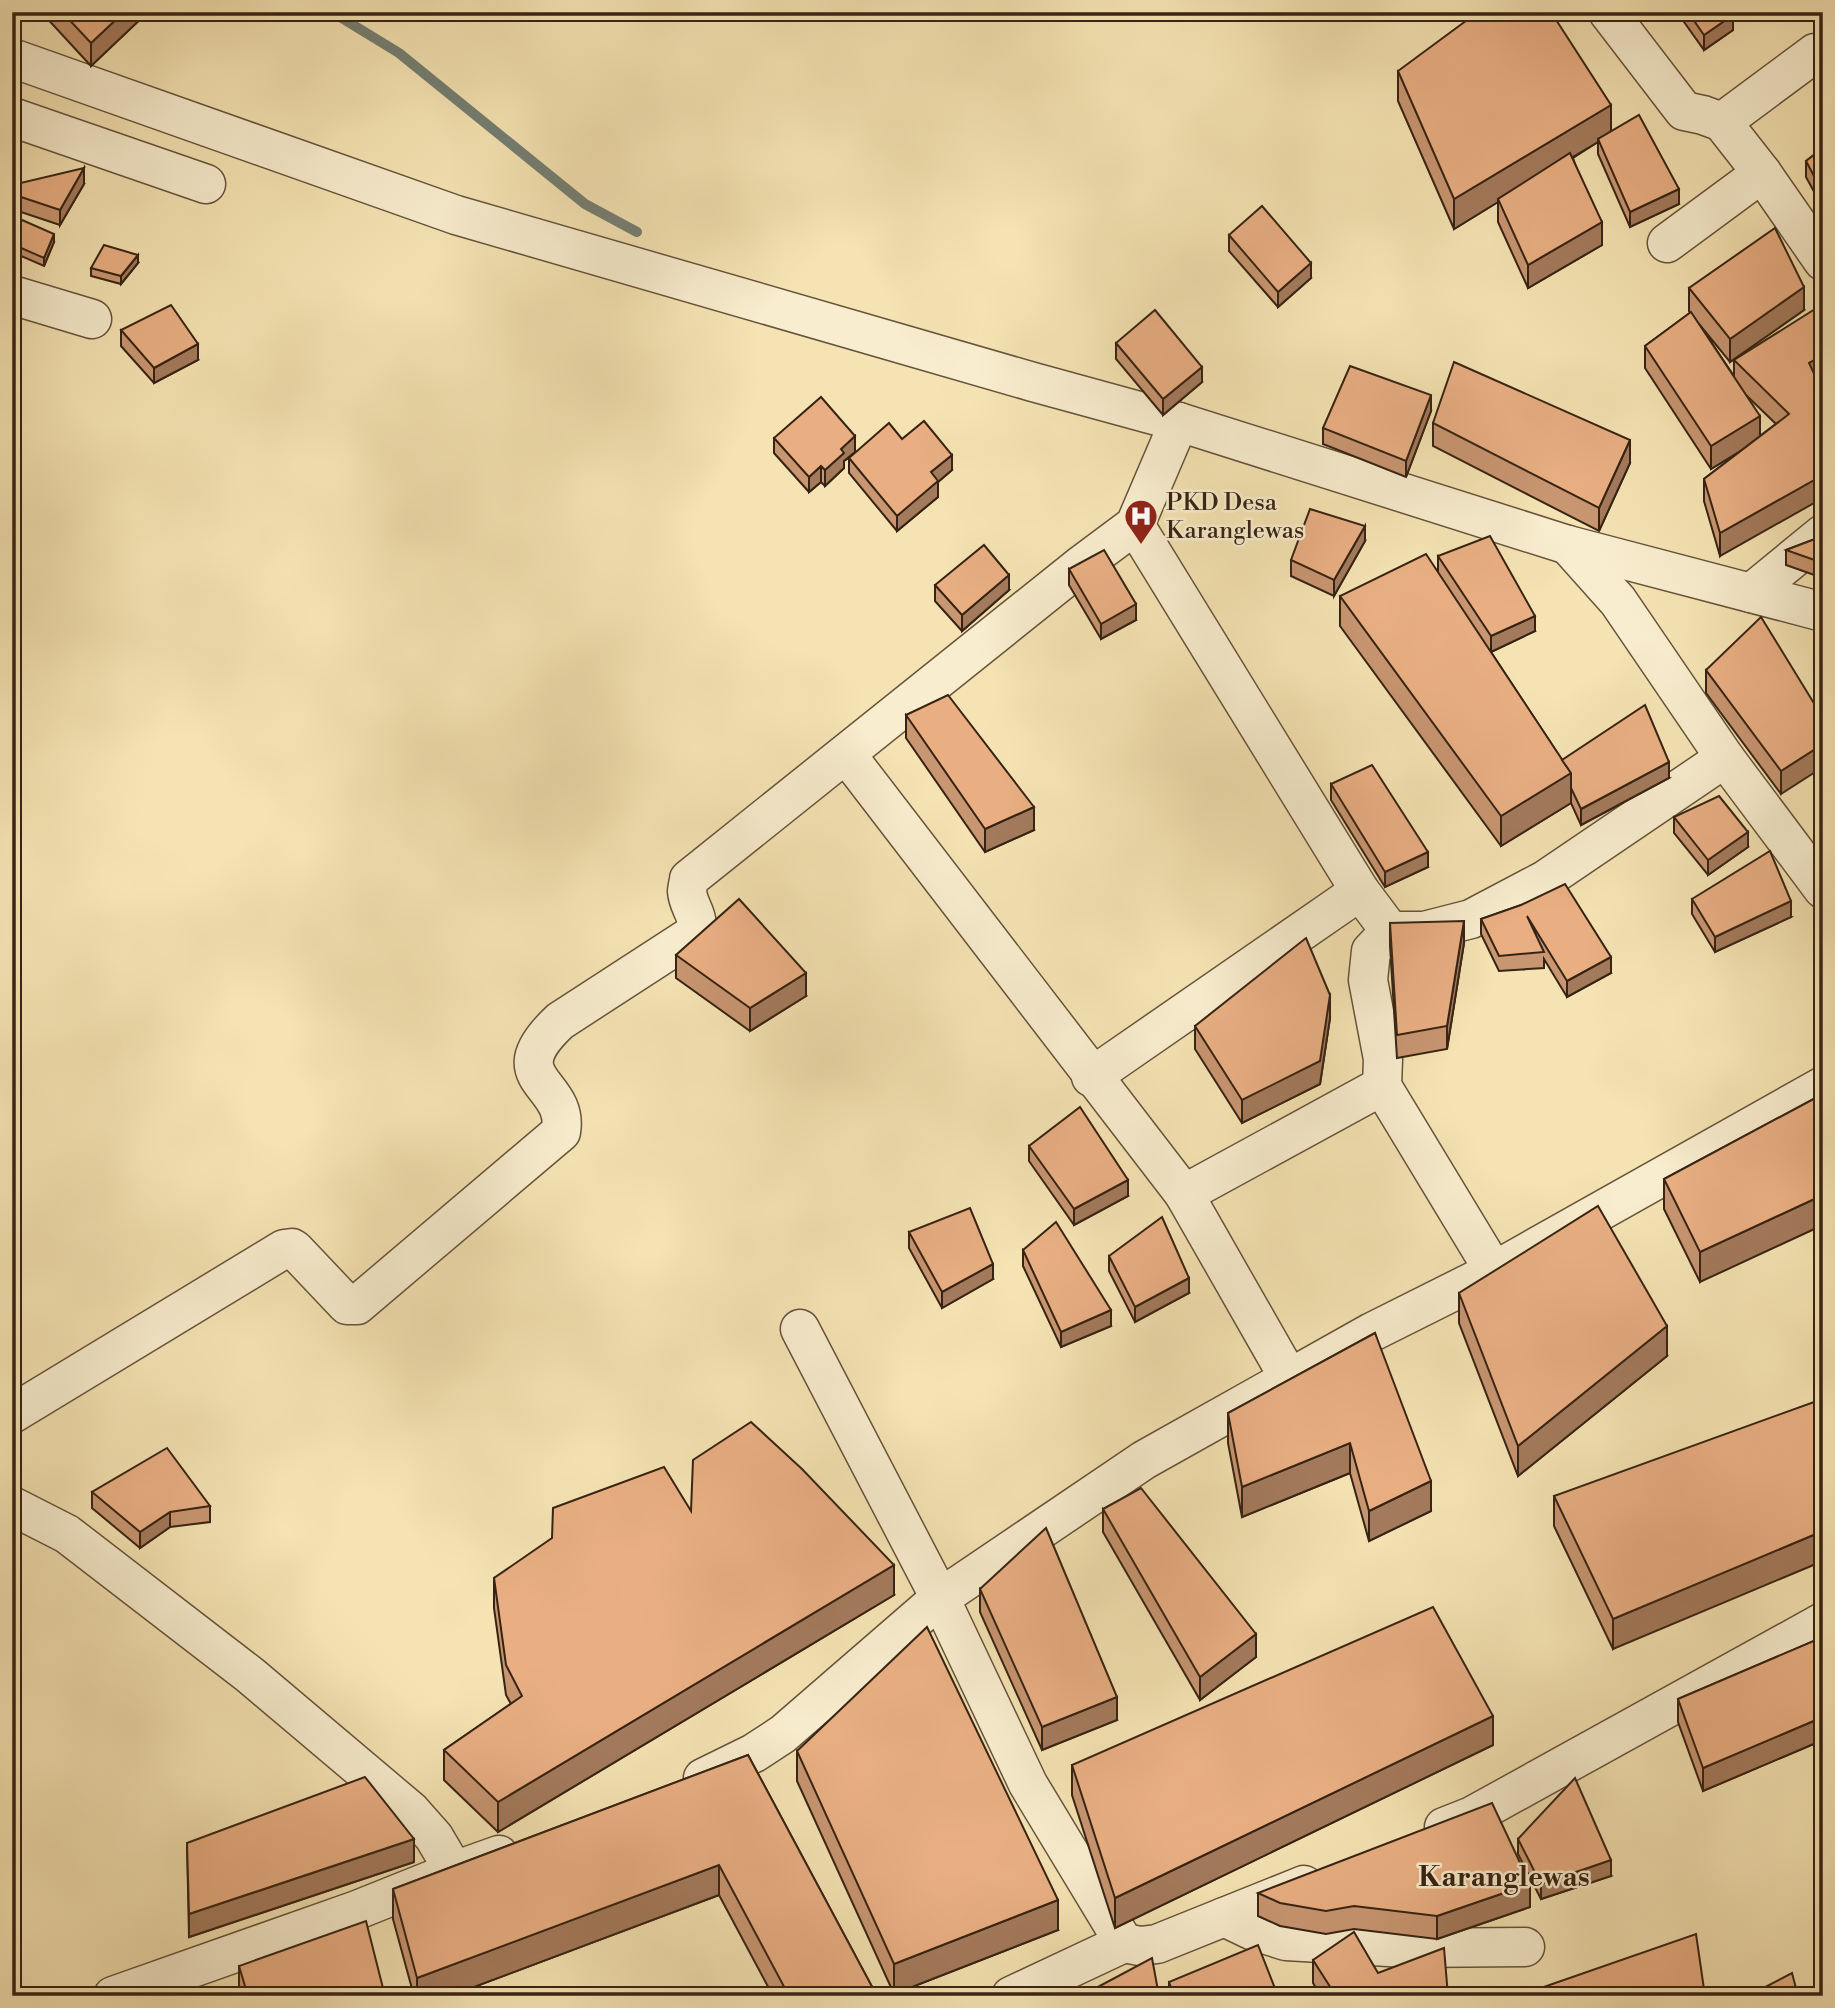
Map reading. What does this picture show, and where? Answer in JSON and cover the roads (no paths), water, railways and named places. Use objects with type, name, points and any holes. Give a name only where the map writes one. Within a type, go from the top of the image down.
[{"type":"street","points":[[1608,12],[1684,111],[1722,122],[1762,173],[1823,261]]},
{"type":"street","points":[[1722,122],[1815,52]]},
{"type":"street","points":[[12,58],[456,215],[1033,383],[1179,422],[1567,545],[1823,612]]},
{"type":"street","points":[[12,117],[206,184]]},
{"type":"street","points":[[1667,243],[1762,173]]},
{"type":"street","points":[[12,295],[92,319]]},
{"type":"street","points":[[12,1414],[284,1249],[295,1250],[347,1305],[357,1305],[561,1132],[564,1119],[561,1108],[537,1078],[533,1065],[537,1048],[560,1021],[698,929],[687,891],[689,879],[1080,566],[1135,526],[1179,422]]},
{"type":"street","points":[[1135,526],[1360,891],[1390,931]]},
{"type":"street","points":[[1751,593],[1823,534]]},
{"type":"street","points":[[1567,545],[1618,601],[1725,758],[1823,889]]},
{"type":"street","points":[[846,754],[1184,1194],[1289,1378]]},
{"type":"street","points":[[1494,1270],[1382,1086],[1383,1059],[1368,980],[1371,951],[1390,931],[1424,931],[1471,919],[1545,880],[1725,758]]},
{"type":"street","points":[[1091,1076],[1360,891]]},
{"type":"street","points":[[1184,1194],[1382,1086]]},
{"type":"street","points":[[667,1796],[754,1753],[783,1734],[940,1598],[1144,1460],[1289,1378],[1494,1270],[1823,1086]]},
{"type":"street","points":[[800,1329],[940,1598],[1028,1784],[1124,1943]]},
{"type":"street","points":[[12,1506],[67,1534],[250,1675],[411,1811],[433,1837],[454,1871]]},
{"type":"street","points":[[1408,1842],[1472,1816],[1823,1622]]},
{"type":"street","points":[[754,1753],[765,1792]]},
{"type":"street","points":[[113,1996],[357,1910],[454,1871],[529,1845]]},
{"type":"street","points":[[1011,1996],[1124,1943],[1140,1946],[1157,1944],[1330,1874]]},
{"type":"street","points":[[1224,1917],[1251,1930],[1286,1941],[1406,1948],[1525,1947]]},
{"type":"waterway","points":[[332,12],[399,53],[585,204],[637,232]]},
{"type":"place","name":"PKD Desa Karanglewas","points":[[1141,546]]},
{"type":"district","name":"Karanglewas","points":[[1504,1876]]}]
